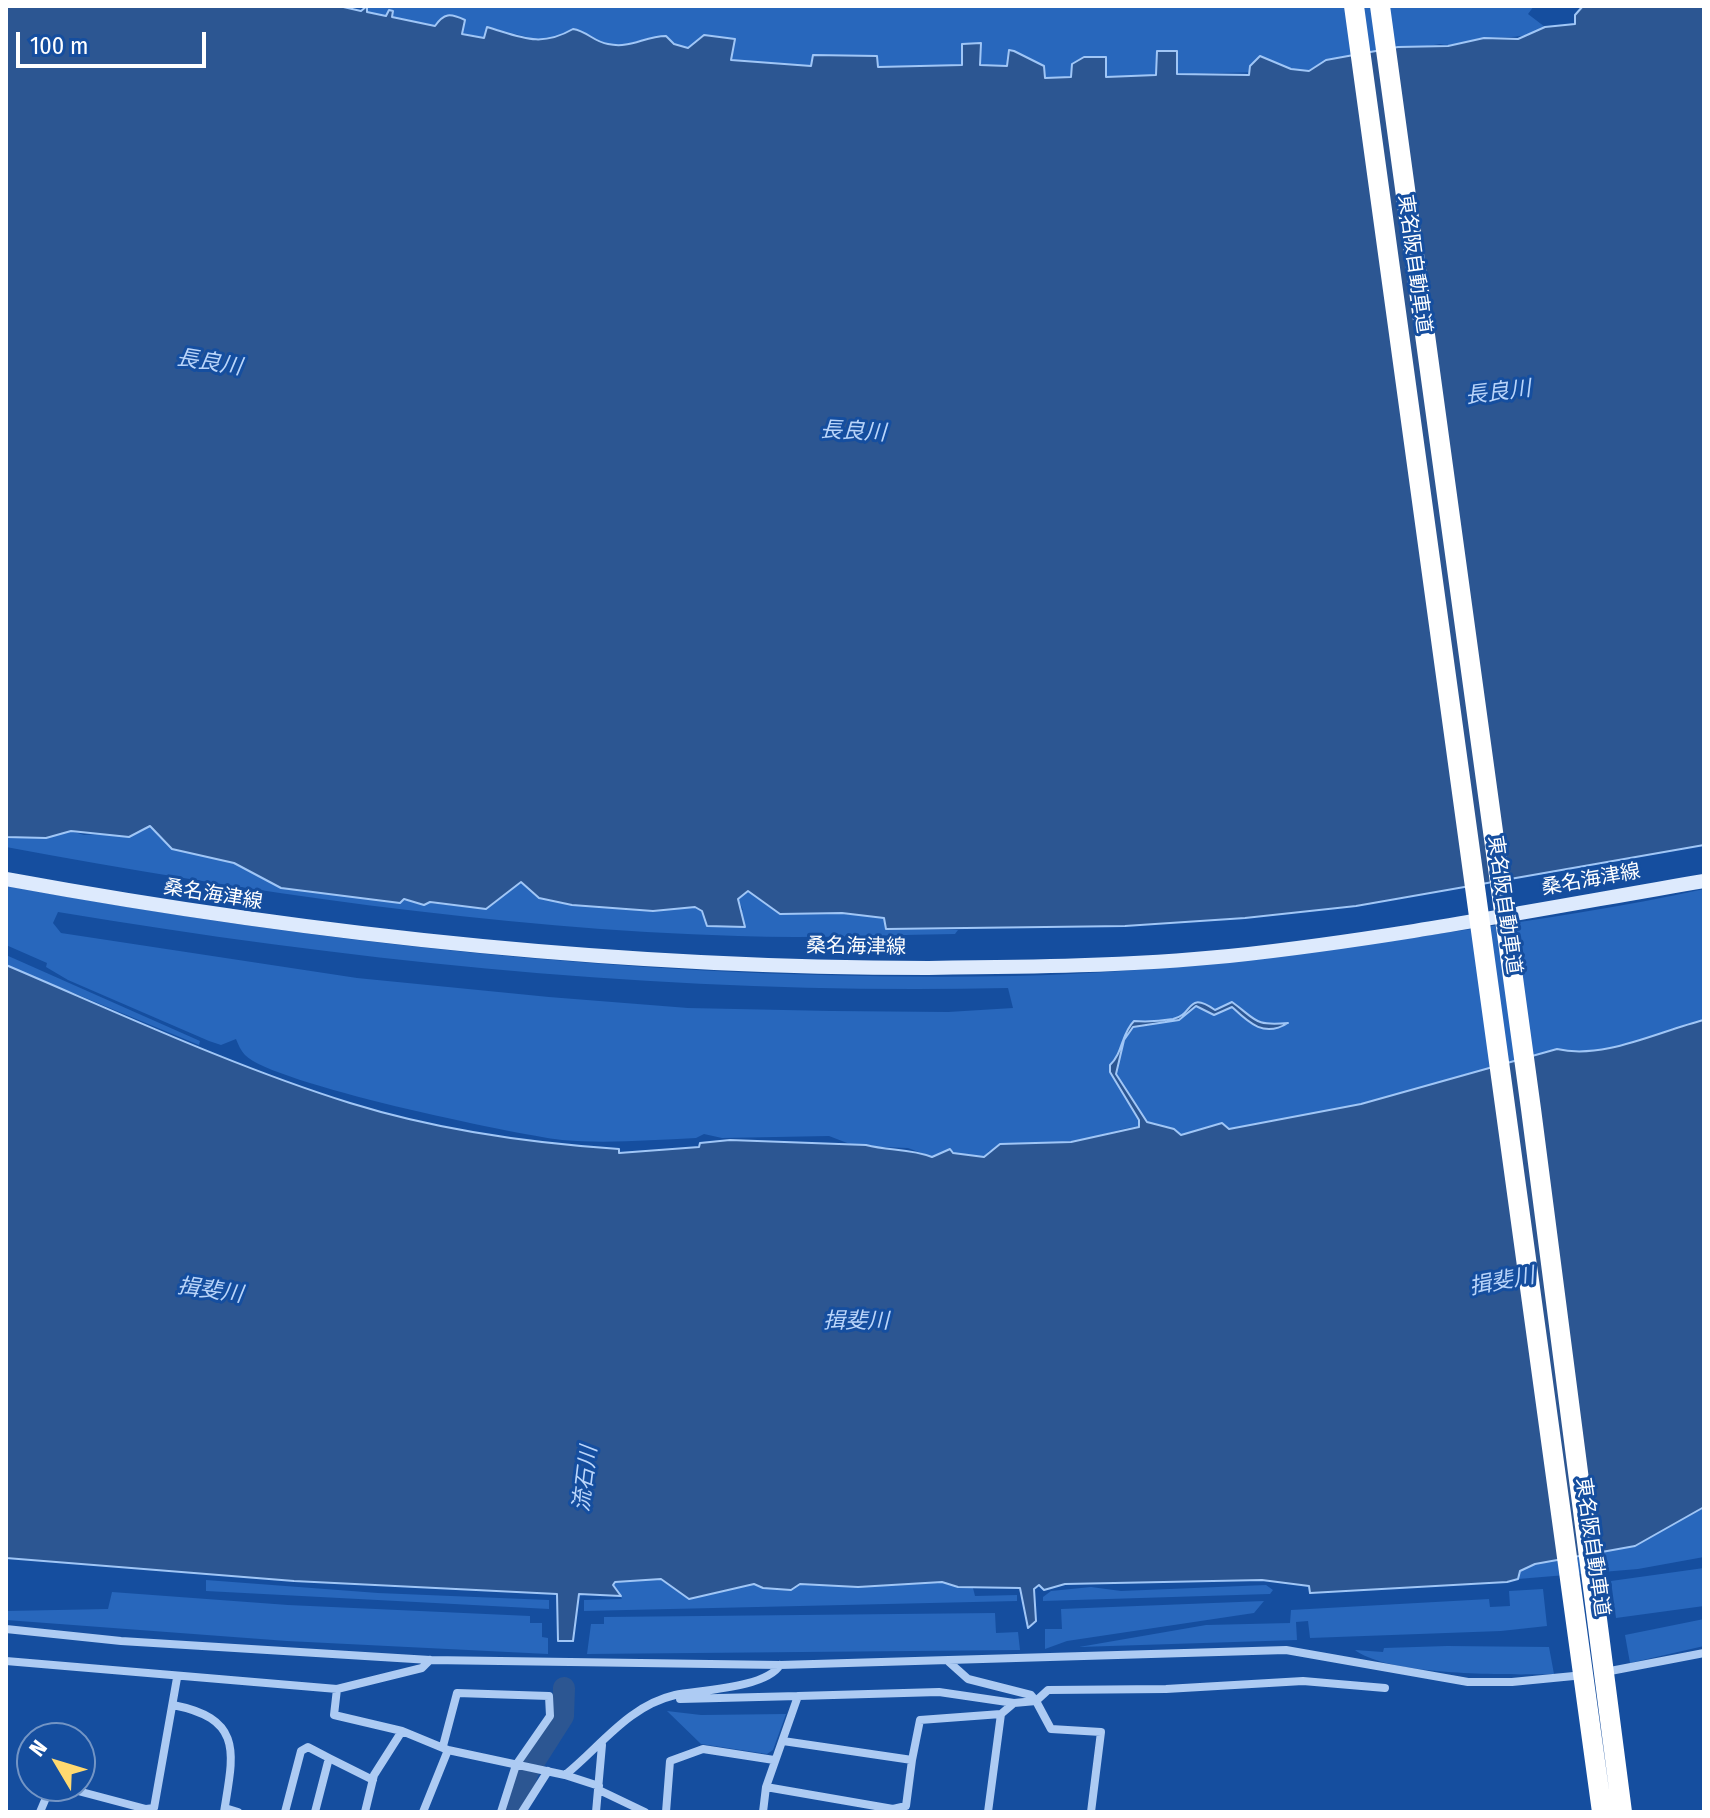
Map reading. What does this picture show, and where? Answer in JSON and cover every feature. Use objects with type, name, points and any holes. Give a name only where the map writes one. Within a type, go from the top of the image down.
[{"type":"highway","name":"東名阪自動車道","points":[[1354,6],[1602,1812]]},
{"type":"highway","name":"東名阪自動車道","points":[[1380,6],[1531,1109],[1622,1812]]},
{"type":"main road","name":"桑名海津線","points":[[6,879],[271,924],[544,953],[711,964],[867,968],[1016,967],[1227,956],[1453,925],[1704,881]]},
{"type":"street","points":[[6,1629],[121,1641],[430,1660],[780,1665],[1286,1650],[1332,1655],[1434,1678],[1512,1682],[1632,1668],[1704,1653]]},
{"type":"street","points":[[6,1661],[177,1678],[337,1689],[422,1668],[430,1660]]},
{"type":"street","points":[[948,1661],[968,1679],[1031,1695],[1051,1729],[1101,1732],[1091,1812]]},
{"type":"street","points":[[565,1775],[603,1745],[615,1728],[640,1708],[663,1699],[742,1685],[776,1672],[780,1665]]},
{"type":"street","points":[[96,1796],[146,1809],[154,1808],[177,1678]]},
{"type":"street","points":[[663,1699],[939,1692],[1014,1703],[1036,1701],[1048,1690],[1303,1681],[1385,1688]]},
{"type":"street","points":[[337,1689],[334,1715],[402,1731],[446,1748],[565,1775],[599,1788],[645,1812]]},
{"type":"street","points":[[423,1812],[446,1748],[457,1693],[549,1696],[550,1716],[518,1765],[501,1812]]},
{"type":"street","points":[[763,1812],[774,1760],[798,1696]]},
{"type":"street","points":[[766,1787],[893,1809],[906,1806],[920,1720],[1001,1714],[1014,1703]]},
{"type":"street","points":[[173,1705],[194,1709],[228,1735],[233,1751],[224,1810],[238,1812]]},
{"type":"street","points":[[988,1812],[1001,1714]]},
{"type":"street","points":[[365,1812],[373,1780],[402,1731]]},
{"type":"street","points":[[783,1741],[912,1760]]},
{"type":"street","points":[[596,1812],[603,1745]]},
{"type":"street","points":[[285,1812],[301,1751],[308,1747],[373,1780]]},
{"type":"street","points":[[666,1812],[670,1761],[703,1749],[774,1760]]},
{"type":"street","points":[[315,1812],[329,1758]]},
{"type":"street","points":[[522,1812],[548,1771]]},
{"type":"shaded area","points":[[367,6],[1534,6],[1528,14],[1545,27],[1522,36],[1483,38],[1321,63],[1309,71],[1176,74],[1157,51],[1156,75],[1106,77],[1106,57],[1077,60],[1071,77],[1044,78],[1044,66],[1014,51],[1009,50],[1007,66],[980,65],[981,44],[962,65],[878,67],[877,56],[813,56],[812,66],[730,60],[734,39],[704,35],[688,48],[674,44],[666,36],[613,46],[594,40],[584,32],[539,40],[487,27],[484,38],[392,17],[393,11],[387,16],[366,12]]},
{"type":"shaded area","points":[[149,826],[156,830],[159,837],[197,855],[234,863],[257,875],[401,900],[486,909],[522,882],[539,898],[572,905],[653,911],[684,907],[743,910],[738,899],[748,891],[781,914],[842,913],[884,918],[887,929],[958,930],[955,934],[765,937],[555,925],[278,893],[6,847],[6,837],[46,838],[71,831],[84,835],[140,832]]},
{"type":"shaded area","points":[[6,886],[256,927],[508,956],[761,973],[1014,976],[1126,971],[1293,954],[1551,917],[1704,889],[1704,1020],[1612,1048],[1593,1051],[1557,1049],[1361,1104],[1229,1129],[1222,1123],[1181,1135],[1169,1128],[1142,1126],[1084,1139],[989,1151],[984,1157],[953,1153],[932,1157],[908,1148],[855,1146],[829,1136],[722,1138],[704,1134],[696,1138],[629,1141],[562,1140],[448,1118],[345,1093],[265,1067],[245,1055],[236,1039],[221,1045],[209,1041],[68,980],[46,967],[47,963],[6,945]],"holes":[[[58,912],[177,931],[414,961],[650,981],[768,987],[1008,988],[1013,1008],[948,1012],[688,1008],[549,997],[357,978],[61,933],[53,923]]]},
{"type":"shaded area","points":[[6,955],[200,1041],[199,1045],[6,965]]},
{"type":"shaded area","points":[[1704,1507],[1704,1557],[1638,1569],[1518,1579],[1519,1571],[1534,1564],[1635,1546]]},
{"type":"shaded area","points":[[1704,1568],[1704,1606],[1616,1618],[1611,1581]]},
{"type":"shaded area","points":[[661,1579],[689,1599],[754,1584],[763,1588],[791,1590],[800,1584],[858,1587],[942,1582],[973,1588],[975,1596],[1017,1595],[1017,1601],[584,1611],[584,1600],[622,1599],[613,1585],[615,1582]]},
{"type":"shaded area","points":[[206,1580],[378,1593],[549,1600],[549,1609],[206,1591]]},
{"type":"shaded area","points":[[1266,1585],[1273,1590],[1270,1594],[1043,1601],[1043,1597],[1051,1591],[1091,1587],[1121,1591]]},
{"type":"shaded area","points":[[1543,1589],[1547,1626],[1501,1631],[1310,1638],[1308,1621],[1296,1622],[1297,1640],[1079,1647],[1206,1625],[1290,1623],[1291,1610],[1489,1599],[1490,1607],[1510,1606],[1509,1591]]},
{"type":"shaded area","points":[[112,1592],[288,1605],[530,1616],[530,1623],[542,1623],[542,1637],[548,1638],[548,1654],[287,1641],[6,1620],[6,1611],[108,1609]]},
{"type":"shaded area","points":[[1264,1601],[1254,1613],[1067,1641],[1045,1649],[1045,1629],[1062,1629],[1061,1609]]},
{"type":"shaded area","points":[[995,1613],[996,1633],[1018,1632],[1020,1650],[587,1654],[591,1624],[604,1624],[604,1617]]},
{"type":"shaded area","points":[[1704,1619],[1704,1646],[1630,1663],[1625,1635]]},
{"type":"shaded area","points":[[1549,1647],[1554,1674],[1481,1674],[1421,1669],[1372,1659],[1355,1650],[1383,1652],[1384,1648]]},
{"type":"shaded area","points":[[667,1711],[701,1715],[786,1714],[773,1750],[767,1754],[701,1744]]},
{"type":"water","name":"長良川","points":[[6,6],[339,6],[361,11],[367,6],[367,12],[386,16],[389,10],[393,11],[392,17],[435,26],[444,17],[455,16],[465,20],[462,34],[484,38],[487,27],[530,39],[550,38],[573,29],[603,43],[616,45],[666,36],[674,44],[688,48],[704,35],[735,39],[731,60],[811,66],[813,55],[877,56],[878,67],[962,65],[962,44],[981,43],[980,65],[1007,66],[1009,50],[1014,51],[1044,66],[1045,78],[1071,77],[1072,64],[1084,57],[1106,57],[1106,77],[1156,75],[1157,51],[1177,51],[1177,74],[1249,75],[1250,66],[1260,56],[1291,69],[1309,71],[1326,60],[1398,47],[1448,46],[1484,38],[1518,39],[1545,27],[1575,24],[1575,15],[1583,6],[1704,6],[1704,845],[1356,906],[1245,918],[1125,926],[886,929],[884,918],[842,913],[780,914],[748,891],[738,899],[745,927],[707,926],[702,911],[695,907],[653,911],[572,905],[539,898],[521,882],[486,909],[430,902],[424,905],[404,899],[400,903],[281,888],[234,863],[172,849],[150,826],[129,837],[71,831],[46,838],[6,837]]},
{"type":"water","name":"揖斐川","points":[[6,965],[219,1056],[350,1103],[449,1128],[517,1139],[619,1149],[619,1153],[699,1147],[700,1143],[730,1140],[866,1145],[932,1157],[950,1149],[953,1153],[984,1157],[1000,1144],[1071,1142],[1139,1127],[1139,1120],[1110,1072],[1110,1065],[1134,1021],[1180,1017],[1199,1002],[1215,1010],[1232,1002],[1261,1022],[1288,1023],[1264,1029],[1251,1023],[1232,1007],[1214,1015],[1196,1006],[1179,1020],[1133,1027],[1124,1040],[1116,1074],[1147,1122],[1174,1129],[1181,1135],[1222,1123],[1229,1129],[1361,1104],[1557,1049],[1593,1051],[1612,1048],[1704,1020],[1704,1507],[1635,1546],[1535,1564],[1520,1571],[1518,1579],[1507,1582],[1310,1593],[1309,1586],[1262,1580],[1065,1584],[1044,1590],[1039,1585],[1034,1589],[1036,1621],[1028,1628],[1020,1588],[958,1587],[942,1582],[858,1587],[800,1584],[791,1590],[763,1588],[754,1584],[689,1599],[661,1579],[615,1582],[613,1585],[621,1596],[579,1594],[573,1641],[558,1641],[557,1594],[294,1581],[6,1558]]},
{"type":"waterway","name":"流石川","points":[[516,1812],[528,1771],[563,1716],[564,1688]]}]
